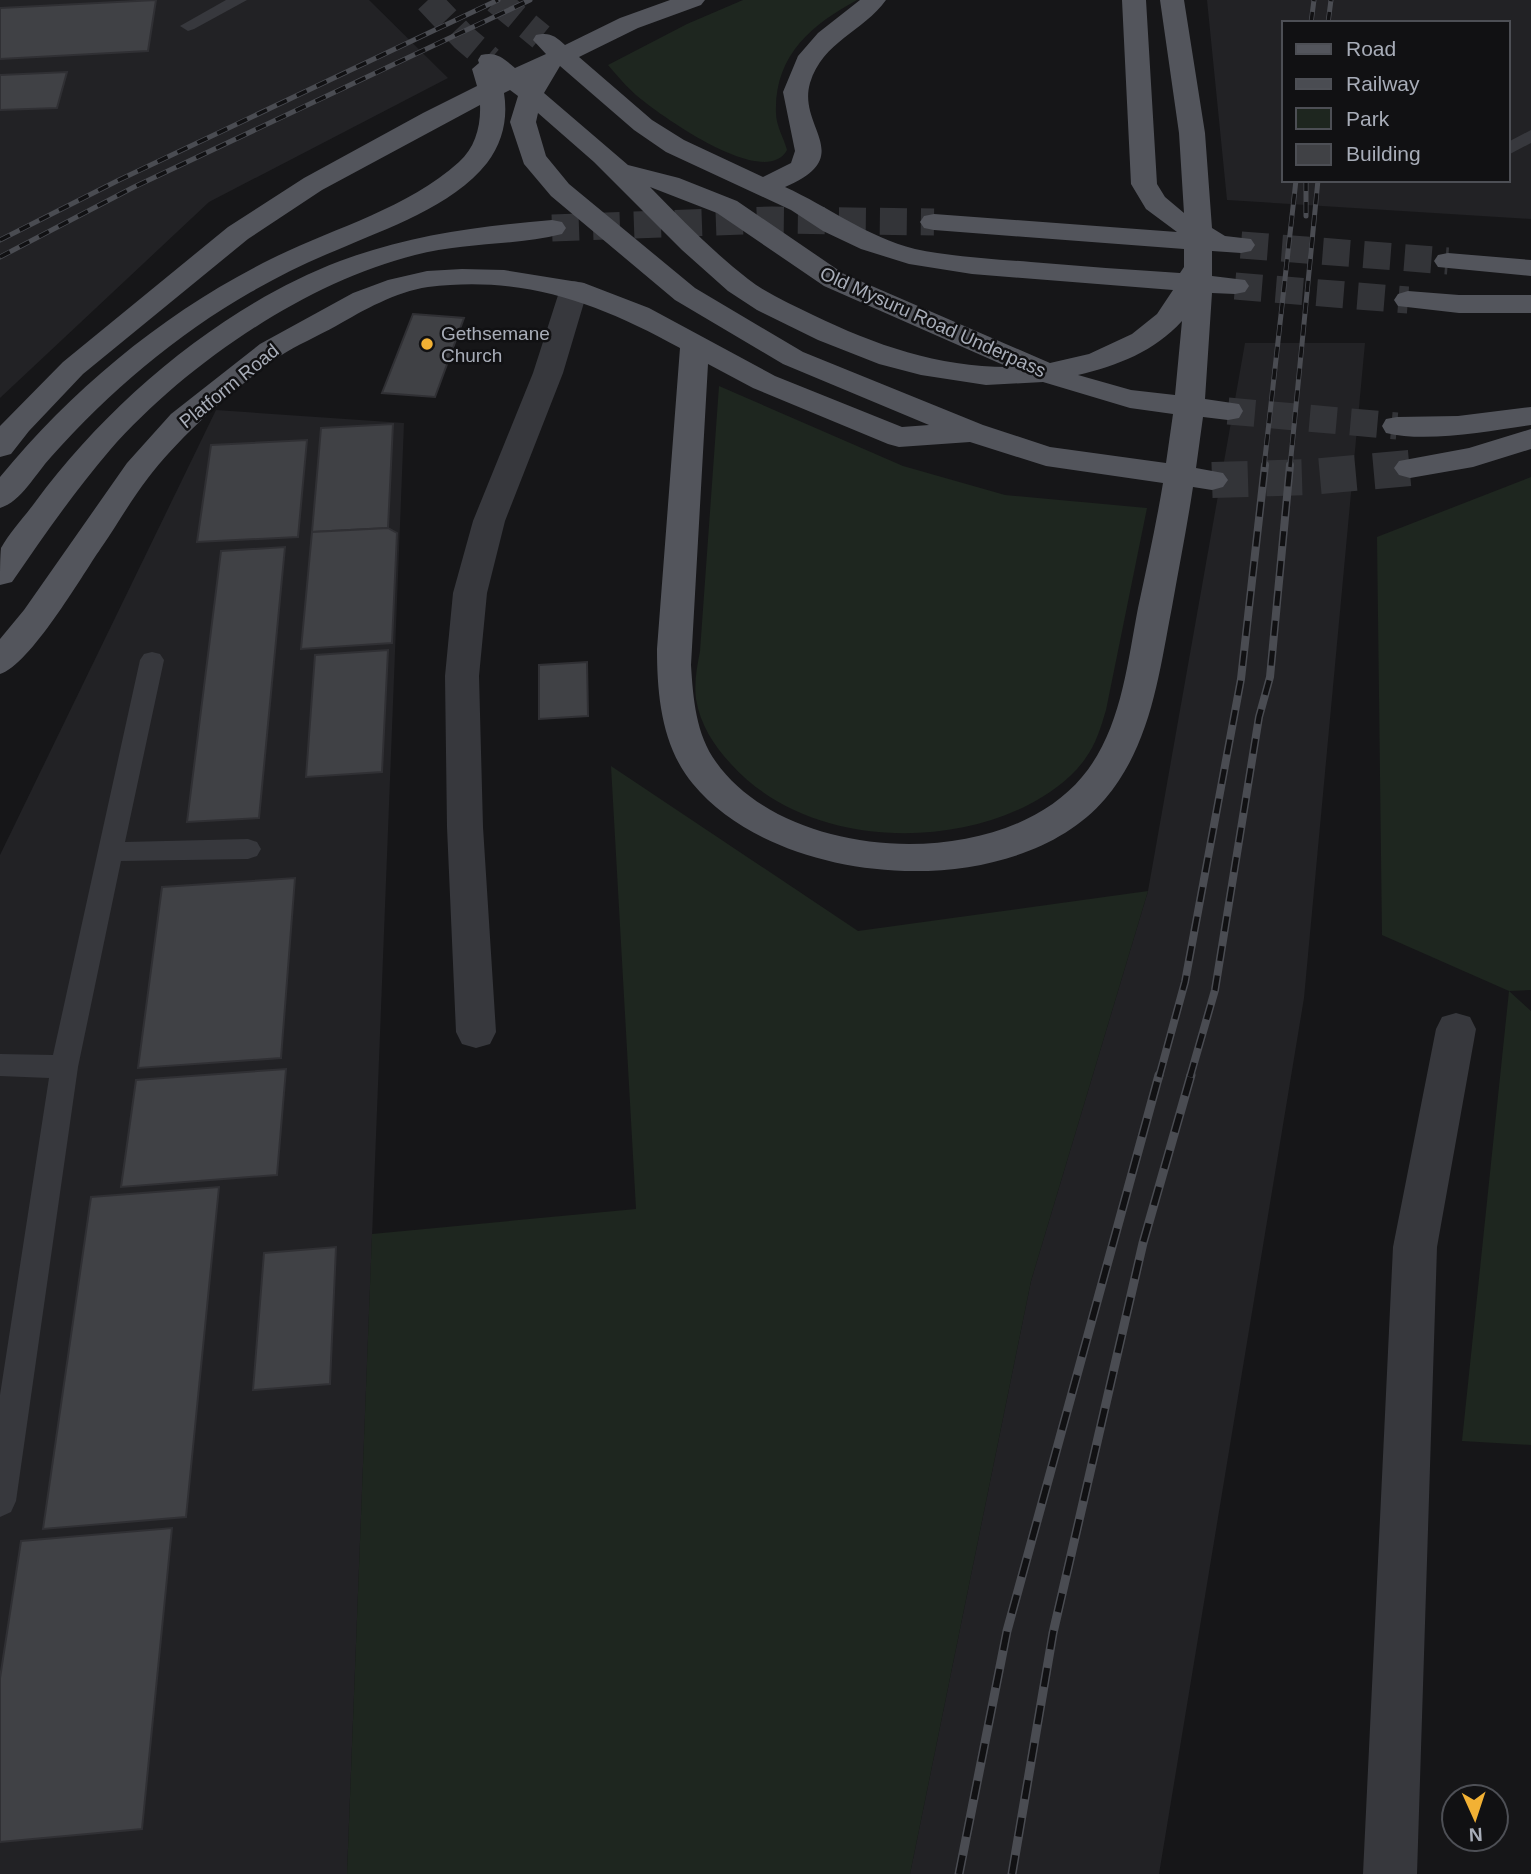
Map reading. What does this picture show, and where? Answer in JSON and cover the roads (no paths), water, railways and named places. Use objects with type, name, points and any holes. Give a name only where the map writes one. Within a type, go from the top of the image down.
[{"type":"main road","points":[[762,187],[800,169],[808,162],[809,153],[799,115],[796,90],[805,64],[844,21],[874,0]]},
{"type":"main road","points":[[934,222],[1235,245],[1189,228],[1163,210],[1147,192],[1144,184],[1133,0]]},
{"type":"main road","points":[[695,345],[674,649],[674,687],[690,751],[706,776],[737,805],[775,830],[819,846],[871,855],[929,857],[995,848],[1048,827],[1086,798],[1114,759],[1132,716],[1174,520],[1198,328],[1196,177],[1172,0]]},
{"type":"main road","points":[[5,441],[74,368],[238,233],[313,184],[375,148],[629,23],[684,3]]},
{"type":"main road","points":[[541,37],[643,125],[675,146],[801,204],[833,225],[871,243],[909,256],[972,265],[1235,286]]},
{"type":"main road","name":"Old Mysuru Road Underpass","points":[[1,494],[119,372],[197,312],[283,263],[401,210],[469,167],[482,152],[492,124],[494,102],[486,61],[619,171],[670,184],[727,207],[834,280],[1065,381],[1130,399],[1228,411]]},
{"type":"main road","points":[[550,62],[534,85],[523,122],[533,158],[560,190],[685,294],[793,358],[972,432],[1046,456],[1212,480]]},
{"type":"main road","points":[[619,171],[717,268],[771,305],[826,334],[897,361],[934,371],[979,377],[1025,377],[1104,360],[1166,321],[1179,304],[1197,268]]},
{"type":"main road","points":[[0,574],[72,474],[146,397],[249,321],[300,289],[390,252],[441,241],[552,228]]},
{"type":"main road","points":[[1447,261],[1531,268]]},
{"type":"main road","name":"Platform Road","points":[[0,662],[36,618],[138,470],[182,421],[270,349],[363,299],[427,279],[504,278],[574,289],[639,314],[764,382],[899,437],[972,432]]},
{"type":"main road","points":[[1408,300],[1459,304],[1531,304]]},
{"type":"main road","points":[[1397,426],[1458,425],[1531,416]]},
{"type":"main road","points":[[1410,467],[1473,457],[1531,439]]},
{"type":"street","points":[[476,1032],[465,827],[461,676],[470,593],[489,521],[548,373],[574,289]]},
{"type":"street","points":[[1390,1874],[1415,1247],[1456,1029]]},
{"type":"lane","points":[[188,26],[239,0]]},
{"type":"lane","points":[[1510,149],[1531,135]]},
{"type":"lane","points":[[0,1501],[64,1067],[152,660]]},
{"type":"lane","points":[[110,852],[248,849]]},
{"type":"lane","points":[[0,1065],[64,1067]]},
{"type":"tunnel","points":[[428,0],[464,38],[490,60]]},
{"type":"tunnel","points":[[496,0],[541,37]]},
{"type":"tunnel","points":[[552,228],[772,220],[934,222]]},
{"type":"tunnel","points":[[1241,245],[1448,261]]},
{"type":"tunnel","points":[[1235,286],[1408,300]]},
{"type":"tunnel","points":[[1228,411],[1397,426]]},
{"type":"tunnel","points":[[1212,480],[1311,477],[1410,468]]},
{"type":"railway","points":[[0,240],[119,180],[498,0]]},
{"type":"railway","points":[[0,257],[134,187],[530,0]]},
{"type":"railway","points":[[1311,21],[1314,0]]},
{"type":"railway","points":[[1328,21],[1331,0]]},
{"type":"railway","points":[[1264,467],[1296,182]]},
{"type":"railway","points":[[1306,182],[1306,216]]},
{"type":"railway","points":[[1290,467],[1318,182]]},
{"type":"railway","points":[[1159,1077],[1185,982],[1241,679],[1265,465]]},
{"type":"railway","points":[[1190,1077],[1215,990],[1259,717],[1270,677],[1290,465]]},
{"type":"railway","points":[[959,1874],[1007,1631],[1159,1075]]},
{"type":"railway","points":[[1012,1874],[1053,1633],[1143,1243],[1191,1075]]},
{"type":"place","name":"Gethsemane Church","points":[[427,344]]}]
